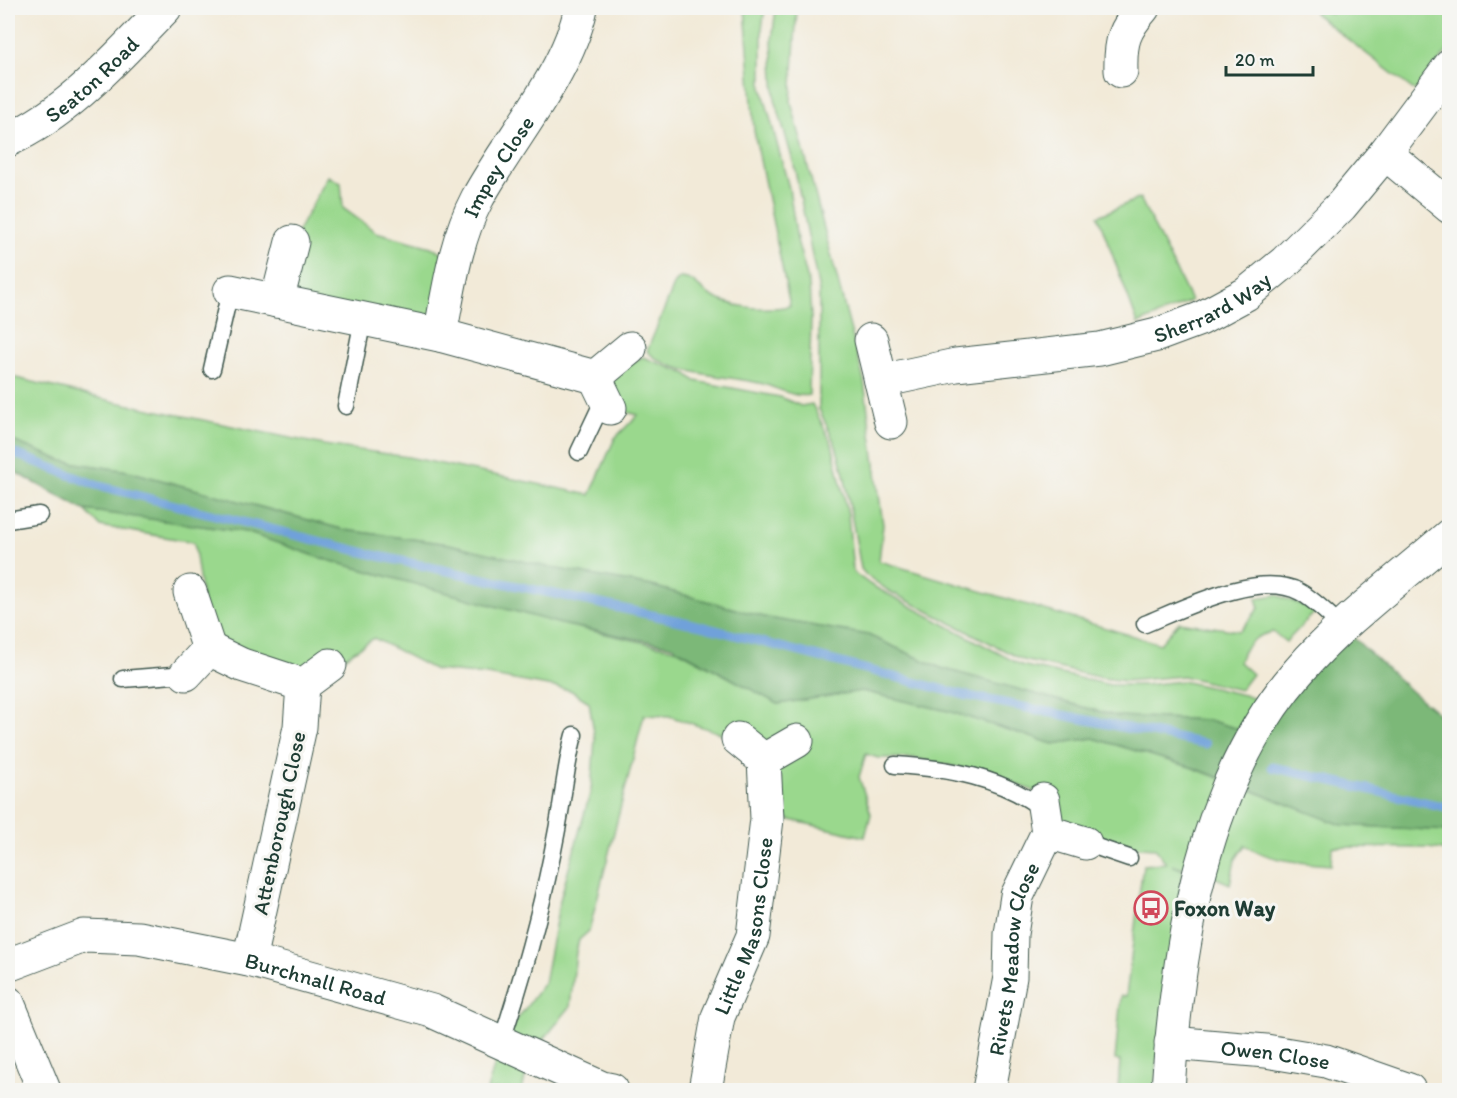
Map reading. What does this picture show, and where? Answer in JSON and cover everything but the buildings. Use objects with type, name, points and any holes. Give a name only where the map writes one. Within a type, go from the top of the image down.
[{"type":"street","name":"Seaton Road","points":[[8,140],[31,130],[70,102],[165,8]]},
{"type":"street","name":"Impey Close","points":[[440,335],[461,236],[476,201],[570,47],[581,8]]},
{"type":"street","points":[[1121,71],[1120,49],[1126,28],[1143,8]]},
{"type":"street","name":"Sherrard Way","points":[[881,381],[956,365],[1100,349],[1157,335],[1200,319],[1246,294],[1285,262],[1341,206],[1385,153],[1449,66]]},
{"type":"street","points":[[1385,153],[1449,207]]},
{"type":"street","points":[[277,302],[292,242]]},
{"type":"street","points":[[230,291],[440,335],[603,394],[630,348]]},
{"type":"street","points":[[871,340],[891,422]]},
{"type":"street","points":[[1168,1090],[1171,1043],[1184,946],[1200,871],[1252,733],[1299,671],[1343,628],[1449,535]]},
{"type":"street","points":[[190,592],[209,649],[242,665],[303,686],[330,665]]},
{"type":"street","points":[[186,674],[209,649]]},
{"type":"street","name":"Attenborough Close","points":[[249,960],[300,726],[303,686]]},
{"type":"street","points":[[738,739],[764,760],[797,741]]},
{"type":"street","name":"Little Masons Close","points":[[705,1090],[718,1017],[753,936],[766,819],[764,760]]},
{"type":"street","name":"Rivets Meadow Close","points":[[989,1090],[1010,977],[1011,934],[1017,896],[1046,815],[1085,843]]},
{"type":"street","name":"Burchnall Road","points":[[8,965],[84,936],[139,938],[249,960],[432,1011],[502,1040],[602,1088],[612,1090]]},
{"type":"street","points":[[8,1003],[44,1090]]},
{"type":"street","name":"Owen Close","points":[[1171,1043],[1266,1051],[1326,1061],[1409,1090]]},
{"type":"lane","points":[[212,369],[230,291]]},
{"type":"lane","points":[[346,406],[363,319]]},
{"type":"lane","points":[[579,452],[603,394]]},
{"type":"lane","points":[[8,520],[39,515]]},
{"type":"lane","points":[[1145,624],[1232,592],[1263,586],[1282,586],[1300,592],[1343,628]]},
{"type":"lane","points":[[123,679],[186,674]]},
{"type":"lane","points":[[502,1040],[528,960],[556,836],[564,771],[574,735]]},
{"type":"lane","points":[[895,765],[925,767],[1002,785],[1023,793],[1046,815]]},
{"type":"lane","points":[[1085,843],[1129,858]]},
{"type":"green space","points":[[745,8],[765,8],[762,29],[762,88],[789,188],[797,240],[809,284],[811,318],[809,395],[803,396],[750,381],[685,370],[657,359],[647,351],[675,283],[680,278],[692,281],[717,299],[737,305],[759,308],[790,306],[754,131]]},
{"type":"green space","points":[[776,8],[797,8],[791,102],[864,381],[883,525],[879,561],[1160,644],[1179,622],[1240,631],[1259,608],[1256,598],[1277,595],[1316,611],[1286,642],[1273,632],[1252,642],[1244,651],[1239,662],[1252,674],[1240,690],[1183,676],[1125,681],[1102,678],[1023,660],[889,591],[861,569],[844,474],[836,446],[819,409],[819,291],[794,165],[775,99],[772,40]]},
{"type":"green space","points":[[1318,8],[1331,13],[1336,8],[1449,8],[1449,49],[1415,91],[1314,13]]},
{"type":"green space","points":[[328,176],[341,183],[343,208],[376,232],[431,247],[456,259],[440,335],[277,301],[292,242]]},
{"type":"green space","points":[[1140,198],[1191,301],[1138,324],[1098,216]]},
{"type":"green space","points":[[643,357],[687,374],[695,381],[780,397],[801,406],[812,404],[832,444],[848,514],[853,572],[871,585],[1021,665],[1110,685],[1145,685],[1182,681],[1244,695],[1272,705],[1252,733],[1208,720],[1116,716],[941,668],[868,635],[768,618],[652,586],[552,568],[449,544],[345,530],[128,471],[63,461],[8,439],[8,376],[116,402],[324,445],[408,457],[590,495],[615,438],[638,415],[610,408],[595,377]]},
{"type":"green space","points":[[8,439],[63,461],[128,471],[345,530],[449,544],[552,568],[652,586],[768,618],[868,635],[941,668],[1116,716],[1208,720],[1252,733],[1343,628],[1412,692],[1449,722],[1449,831],[1342,825],[1194,768],[1093,738],[1053,744],[948,711],[862,691],[778,704],[672,646],[561,624],[324,559],[246,532],[84,510],[8,468]]},
{"type":"green space","points":[[85,510],[246,532],[324,559],[561,624],[678,650],[778,704],[861,691],[948,711],[1053,744],[1093,738],[1190,767],[1342,825],[1449,831],[1449,851],[1428,848],[1332,847],[1331,865],[1275,858],[1245,845],[1235,860],[1230,884],[1200,871],[1172,865],[1183,870],[1154,1090],[1118,1090],[1120,1061],[1115,1060],[1121,996],[1126,996],[1143,865],[1166,863],[1155,848],[1085,843],[1032,790],[985,773],[914,758],[878,758],[866,754],[859,777],[871,814],[865,837],[786,819],[767,819],[738,739],[669,716],[644,715],[589,931],[579,940],[570,1007],[531,1055],[522,1090],[487,1090],[502,1040],[544,983],[560,900],[591,790],[595,739],[589,702],[570,690],[487,675],[435,670],[374,638],[303,685],[209,649],[194,542],[100,526]]},
{"type":"waterway","points":[[8,451],[96,485],[374,555],[689,623],[964,695],[1206,744]]},
{"type":"waterway","points":[[1272,767],[1450,808]]},
{"type":"place","name":"Foxon Way","points":[[1151,908]]}]
